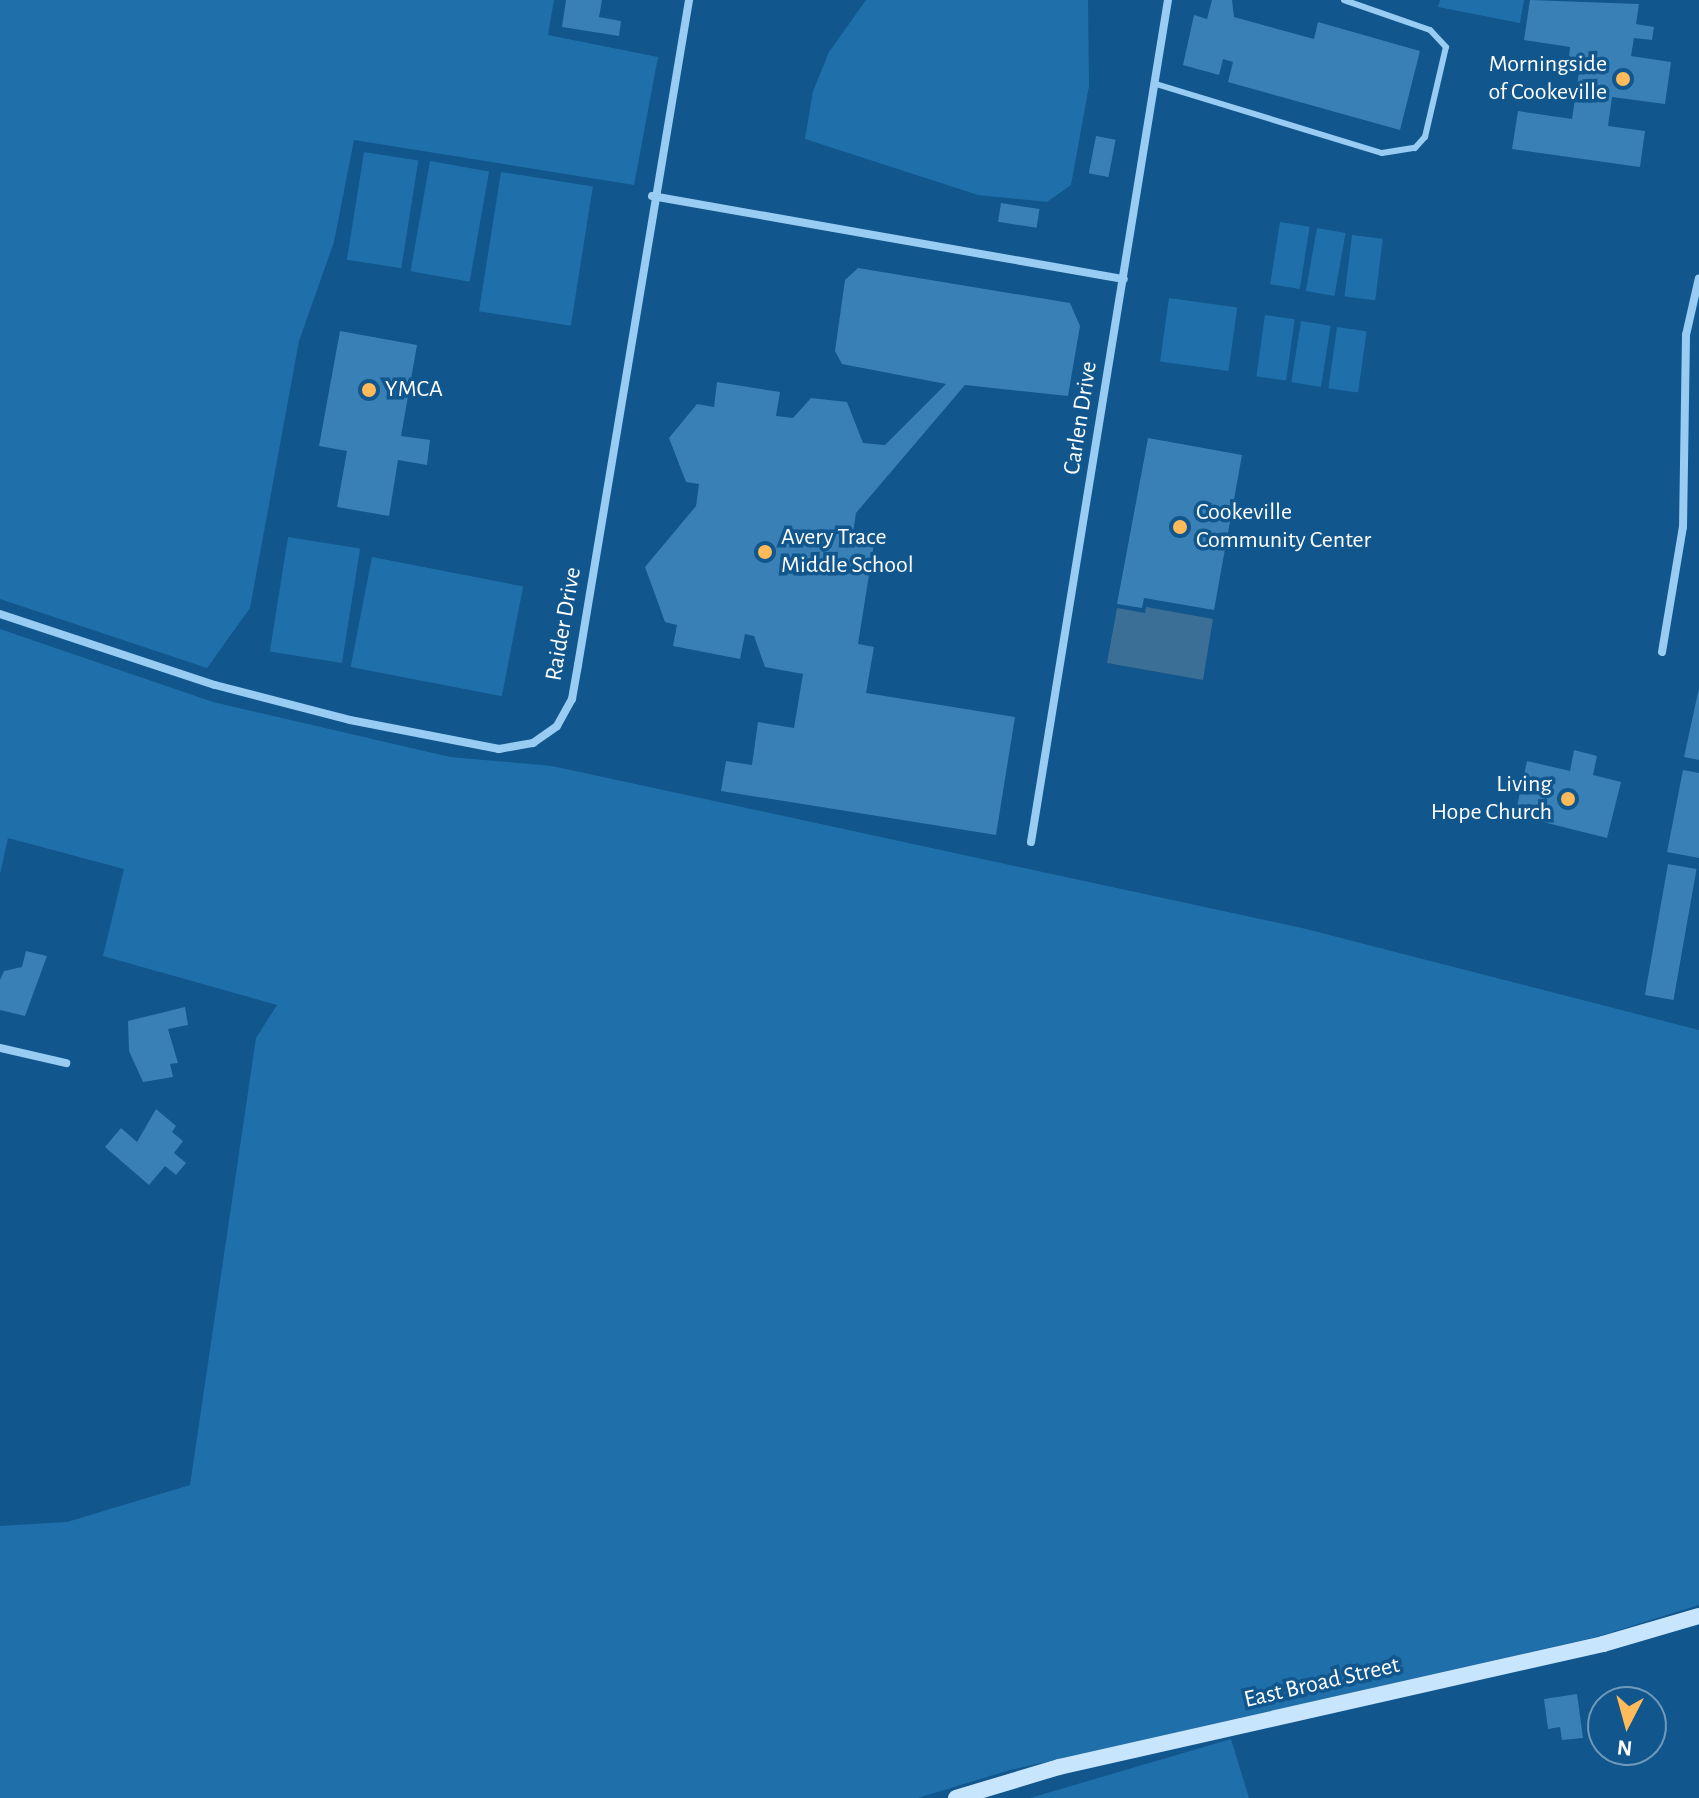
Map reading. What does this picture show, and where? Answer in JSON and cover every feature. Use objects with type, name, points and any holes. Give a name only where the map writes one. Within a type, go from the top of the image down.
[{"type":"street","name":"Raider Drive","points":[[0,614],[215,685],[350,720],[499,749],[533,743],[557,726],[572,699],[652,196],[689,0]]},
{"type":"street","name":"Carlen Drive","points":[[1031,842],[1168,0]]},
{"type":"street","points":[[652,196],[1124,279]]},
{"type":"street","points":[[1662,652],[1683,527],[1686,335],[1699,278]]},
{"type":"street","points":[[0,1048],[66,1063]]},
{"type":"street","name":"East Broad Street","points":[[956,1798],[1059,1767],[1603,1644],[1699,1616]]},
{"type":"lane","points":[[1156,84],[1382,153],[1415,148],[1425,137],[1446,47],[1430,30],[1344,0]]},
{"type":"shaded area","points":[[0,0],[554,0],[548,35],[658,57],[634,185],[354,140],[334,242],[299,341],[250,608],[207,668],[0,599]]},
{"type":"shaded area","points":[[866,0],[1088,0],[1089,86],[1071,185],[1047,202],[978,195],[805,139],[813,91],[829,52]]},
{"type":"shaded area","points":[[1440,0],[1524,0],[1520,23],[1438,7]]},
{"type":"shaded area","points":[[364,152],[418,161],[401,268],[347,260]]},
{"type":"shaded area","points":[[430,161],[489,171],[470,282],[411,271]]},
{"type":"shaded area","points":[[501,172],[593,187],[571,326],[479,311]]},
{"type":"shaded area","points":[[1280,222],[1310,227],[1300,289],[1270,284]]},
{"type":"shaded area","points":[[1317,228],[1346,233],[1334,296],[1306,291]]},
{"type":"shaded area","points":[[1352,235],[1383,239],[1375,300],[1344,297]]},
{"type":"shaded area","points":[[1169,298],[1237,308],[1228,371],[1160,361]]},
{"type":"shaded area","points":[[1265,315],[1295,319],[1286,381],[1256,376]]},
{"type":"shaded area","points":[[1301,321],[1331,326],[1321,387],[1291,382]]},
{"type":"shaded area","points":[[1337,327],[1367,331],[1358,393],[1328,388]]},
{"type":"shaded area","points":[[288,537],[360,548],[342,663],[270,652]]},
{"type":"shaded area","points":[[372,557],[523,586],[502,696],[351,667]]},
{"type":"shaded area","points":[[1146,607],[1213,619],[1203,680],[1107,663],[1117,608],[1145,613]]},
{"type":"shaded area","points":[[0,629],[213,702],[450,757],[552,766],[1302,928],[1699,1030],[1699,1605],[1596,1637],[1010,1770],[918,1798],[0,1798],[0,1526],[67,1522],[190,1485],[256,1038],[277,1005],[103,956],[124,869],[8,838],[0,874]]},
{"type":"shaded area","points":[[1231,1739],[1249,1798],[1030,1798]]},
{"type":"building","points":[[566,0],[602,0],[599,17],[621,21],[619,36],[562,27]]},
{"type":"building","points":[[1212,0],[1232,0],[1234,17],[1314,39],[1318,22],[1420,51],[1400,130],[1228,82],[1233,62],[1223,59],[1219,75],[1183,65],[1194,15],[1207,19]]},
{"type":"building","name":"Morningside of Cookeville","points":[[1530,0],[1639,4],[1636,24],[1654,27],[1652,40],[1634,38],[1631,56],[1671,62],[1665,104],[1612,97],[1608,126],[1645,131],[1640,167],[1512,149],[1518,111],[1572,119],[1581,58],[1569,57],[1570,47],[1524,40]]},
{"type":"building","points":[[1096,136],[1116,140],[1108,177],[1089,173]]},
{"type":"building","points":[[1001,203],[1040,209],[1037,228],[998,222]]},
{"type":"building","name":"Avery Trace Middle School","points":[[858,268],[1070,303],[1080,326],[1068,396],[965,385],[856,513],[853,533],[875,537],[858,644],[874,647],[866,693],[1015,717],[996,835],[721,791],[726,761],[752,765],[758,722],[794,728],[803,674],[765,667],[754,636],[745,634],[740,659],[673,646],[677,625],[665,622],[645,567],[696,506],[699,484],[686,482],[669,438],[697,404],[714,407],[717,382],[780,392],[776,416],[793,418],[811,398],[847,402],[863,443],[885,445],[946,384],[842,364],[835,351],[845,280]]},
{"type":"building","name":"YMCA","points":[[340,331],[417,345],[401,436],[430,440],[427,465],[398,460],[389,516],[337,507],[347,451],[319,446]]},
{"type":"building","name":"Cookeville Community Center","points":[[1148,438],[1242,455],[1214,610],[1144,598],[1142,608],[1117,604]]},
{"type":"building","points":[[1699,688],[1699,760],[1684,757]]},
{"type":"building","name":"Living Hope Church","points":[[1574,750],[1597,756],[1593,775],[1621,782],[1607,838],[1515,815],[1527,761],[1570,771]]},
{"type":"building","points":[[1683,770],[1699,773],[1699,858],[1667,852]]},
{"type":"building","points":[[1668,864],[1697,869],[1673,1000],[1645,995]]},
{"type":"building","points":[[26,951],[47,956],[25,1016],[0,1010],[0,980],[4,971],[22,967]]},
{"type":"building","points":[[185,1007],[188,1025],[168,1029],[178,1063],[170,1064],[173,1077],[143,1082],[129,1051],[128,1021]]},
{"type":"building","points":[[156,1109],[176,1126],[172,1132],[183,1141],[174,1153],[186,1163],[176,1175],[165,1166],[149,1185],[105,1147],[121,1128],[137,1142]]},
{"type":"building","points":[[1577,1694],[1583,1738],[1562,1740],[1560,1727],[1548,1729],[1544,1699]]},
{"type":"place","name":"Morningside of Cookeville","points":[[1623,79]]},
{"type":"place","name":"YMCA","points":[[369,390]]},
{"type":"place","name":"Cookeville Community Center","points":[[1180,527]]},
{"type":"place","name":"Avery Trace Middle School","points":[[765,552]]},
{"type":"place","name":"Living Hope Church","points":[[1568,799]]}]
